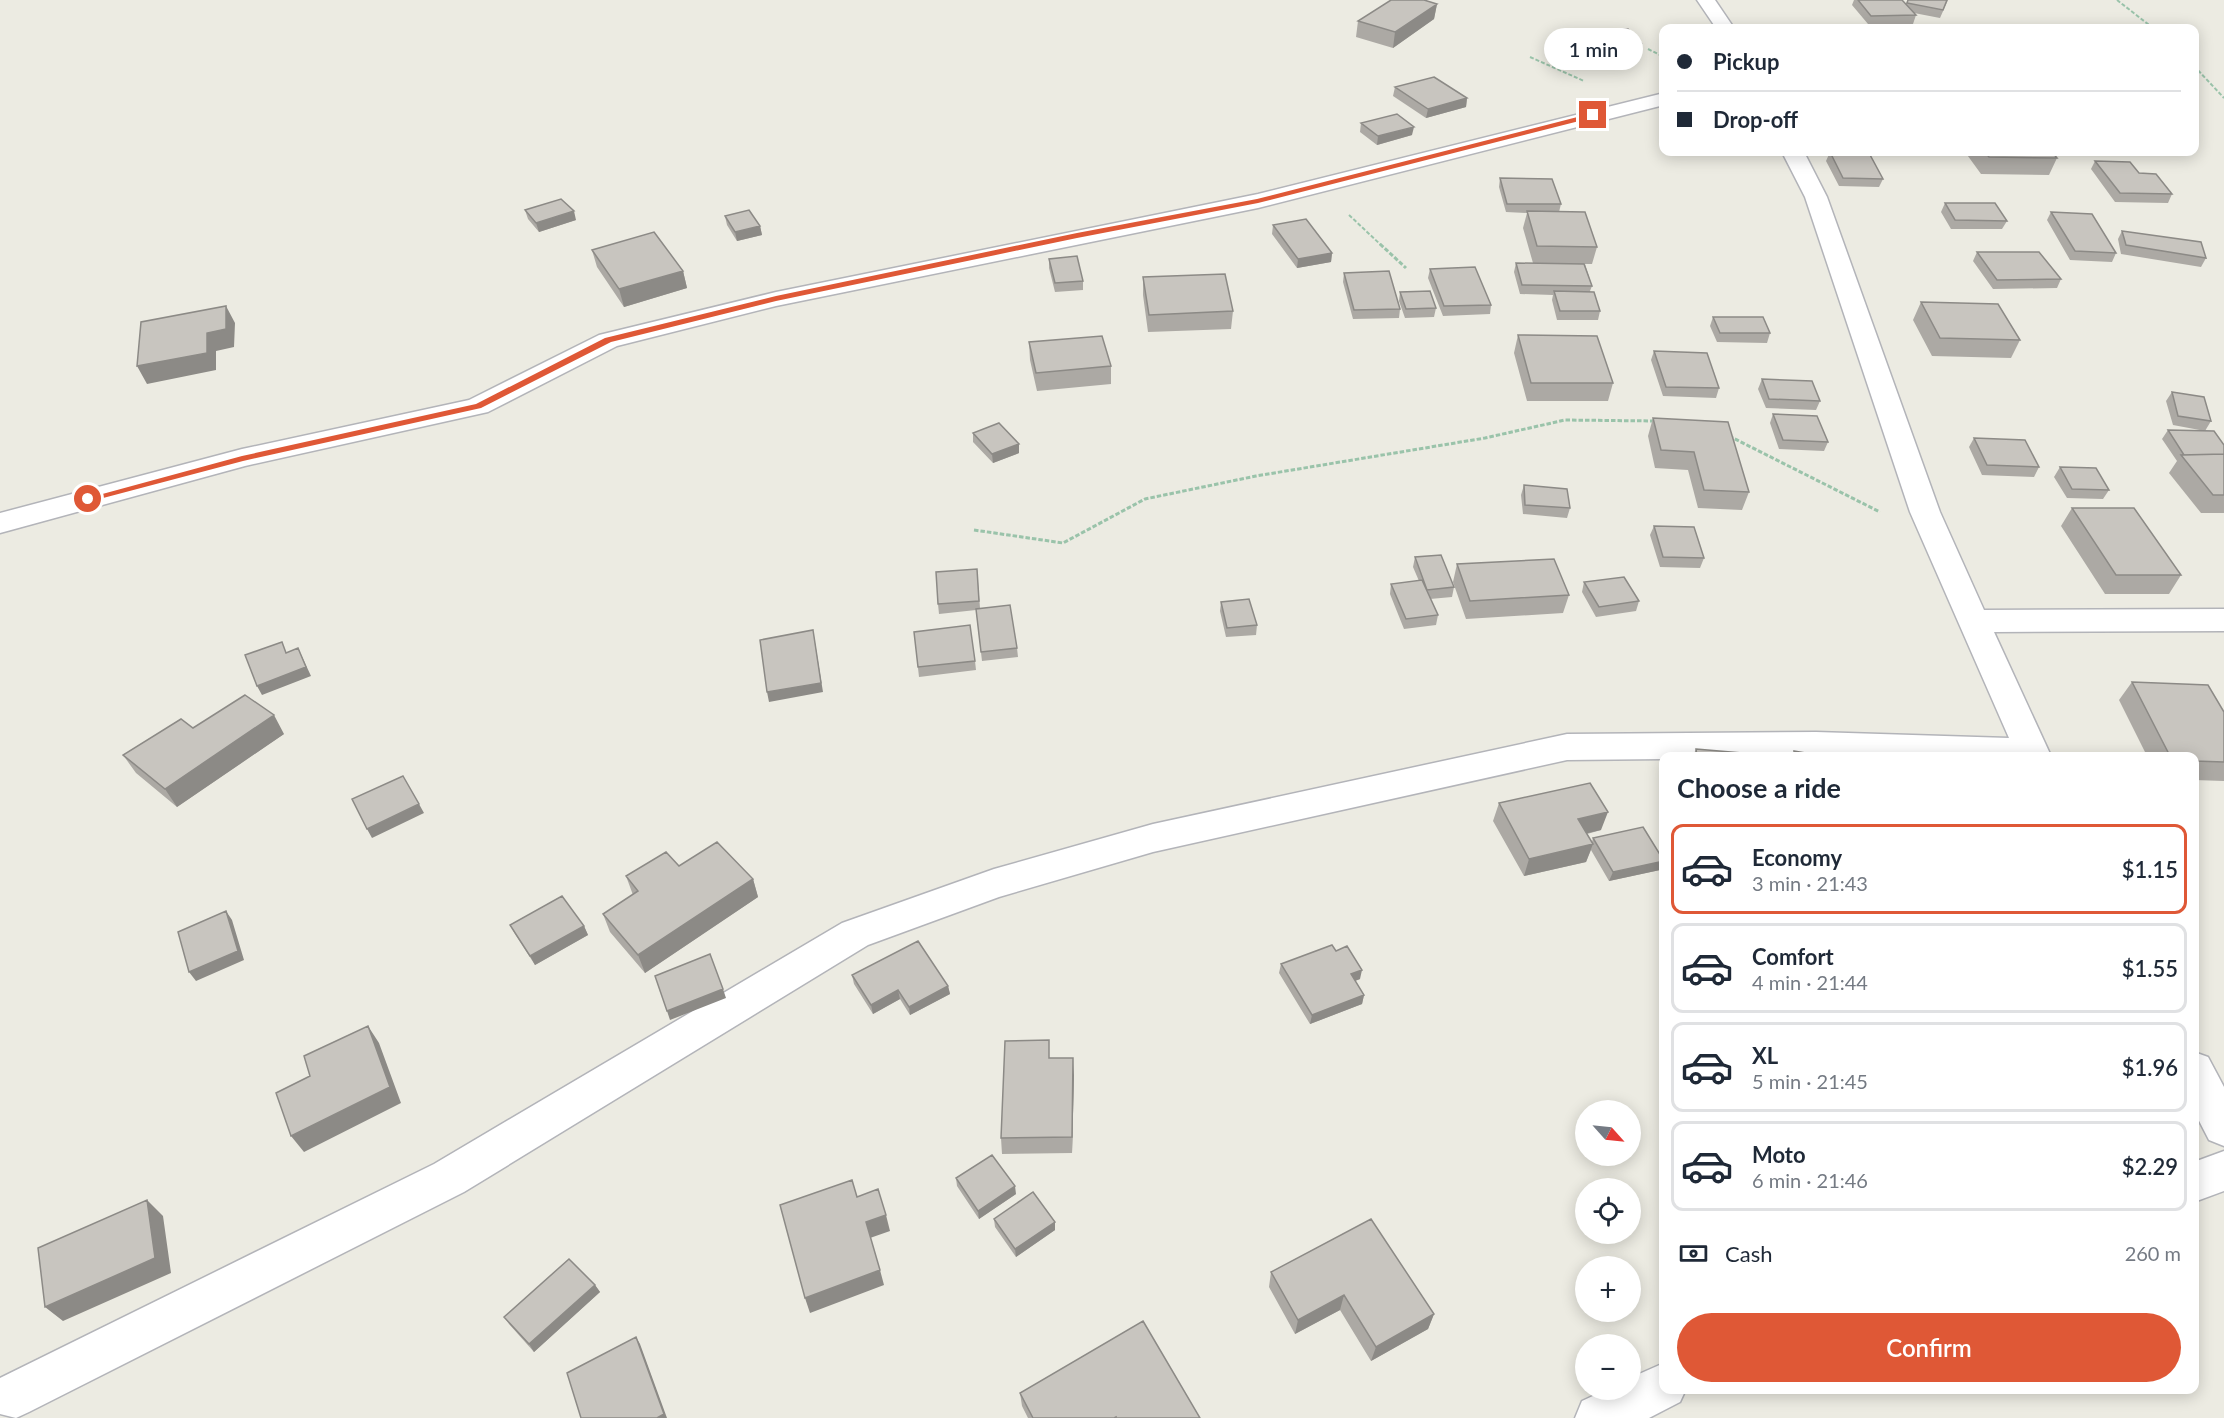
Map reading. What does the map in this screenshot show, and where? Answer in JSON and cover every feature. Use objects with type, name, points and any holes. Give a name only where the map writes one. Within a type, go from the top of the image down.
[{"type":"street","points":[[1706,0],[1722,24]]},
{"type":"street","points":[[0,523],[242,458],[478,406],[608,340],[776,299],[1258,201],[1659,100]]},
{"type":"street","points":[[1795,156],[1816,197],[1925,512],[2032,752]]},
{"type":"street","points":[[1974,621],[2224,620]]},
{"type":"street","points":[[13,1396],[449,1178],[855,934],[994,885],[1153,838],[1567,747],[1816,745],[2005,752]]},
{"type":"street","points":[[2199,1080],[2224,1127]]},
{"type":"street","points":[[2199,1180],[2224,1171]]},
{"type":"street","points":[[1599,1418],[1659,1388]]},
{"type":"path","points":[[2117,0],[2149,24]]},
{"type":"path","points":[[1648,50],[1659,55]]},
{"type":"path","points":[[2199,71],[2224,98]]},
{"type":"path","points":[[1314,186],[1406,268]]},
{"type":"path","points":[[974,530],[1063,543],[1146,499],[1257,476],[1485,438],[1565,420],[1658,421]]},
{"type":"path","points":[[1724,433],[1876,512],[1925,512]]},
{"type":"building","points":[[1391,0],[1424,0],[1437,4],[1395,32],[1358,21]]},
{"type":"building","points":[[1858,0],[1902,0],[1916,15],[1871,16]]},
{"type":"building","points":[[1908,0],[1947,0],[1943,10],[1907,3]]},
{"type":"building","points":[[1628,29],[1641,43],[1608,45],[1596,32]]},
{"type":"building","points":[[1585,46],[1600,56],[1578,61],[1563,50]]},
{"type":"building","points":[[1434,77],[1467,98],[1428,109],[1395,87]]},
{"type":"building","points":[[1397,114],[1414,127],[1378,136],[1361,123]]},
{"type":"building","points":[[1832,156],[1871,156],[1883,179],[1843,178]]},
{"type":"building","points":[[2055,156],[2057,158],[1989,157]]},
{"type":"building","points":[[2095,161],[2130,162],[2139,173],[2156,174],[2172,194],[2120,193]]},
{"type":"building","points":[[1500,178],[1552,179],[1561,204],[1507,204]]},
{"type":"building","points":[[561,199],[574,211],[536,223],[525,210]]},
{"type":"building","points":[[1945,203],[1995,203],[2007,221],[1955,220]]},
{"type":"building","points":[[749,210],[760,226],[735,232],[725,216]]},
{"type":"building","points":[[1527,211],[1585,212],[1597,247],[1537,246]]},
{"type":"building","points":[[2051,212],[2092,214],[2116,253],[2075,251]]},
{"type":"building","points":[[1306,219],[1332,253],[1298,259],[1273,225]]},
{"type":"building","points":[[2122,231],[2201,242],[2206,258],[2126,245]]},
{"type":"building","points":[[654,232],[683,271],[619,289],[592,250]]},
{"type":"building","points":[[1977,252],[2039,252],[2061,279],[1997,280]]},
{"type":"building","points":[[1077,256],[1083,281],[1055,283],[1049,259]]},
{"type":"building","points":[[1516,263],[1584,264],[1592,286],[1522,285]]},
{"type":"building","points":[[1475,267],[1491,305],[1444,306],[1430,269]]},
{"type":"building","points":[[1389,271],[1400,309],[1354,310],[1344,273]]},
{"type":"building","points":[[1225,274],[1233,311],[1149,315],[1143,277]]},
{"type":"building","points":[[1430,291],[1436,308],[1406,309],[1400,292]]},
{"type":"building","points":[[1554,291],[1594,292],[1600,311],[1560,311]]},
{"type":"building","points":[[1921,302],[1998,304],[2020,340],[1940,338]]},
{"type":"building","points":[[226,306],[226,329],[207,333],[207,353],[137,366],[141,322]]},
{"type":"building","points":[[1713,317],[1763,317],[1770,333],[1720,333]]},
{"type":"building","points":[[1518,335],[1597,336],[1613,383],[1531,383]]},
{"type":"building","points":[[1102,336],[1111,366],[1036,373],[1029,342]]},
{"type":"building","points":[[1654,351],[1707,353],[1719,388],[1666,387]]},
{"type":"building","points":[[1762,379],[1812,381],[1820,401],[1769,399]]},
{"type":"building","points":[[2172,392],[2204,397],[2211,421],[2178,416]]},
{"type":"building","points":[[1773,414],[1817,416],[1828,442],[1783,440]]},
{"type":"building","points":[[1653,418],[1728,422],[1749,492],[1704,490],[1694,452],[1661,450]]},
{"type":"building","points":[[999,423],[1019,444],[992,454],[973,433]]},
{"type":"building","points":[[2168,430],[2214,431],[2224,445],[2224,454],[2184,455]]},
{"type":"building","points":[[1974,438],[2025,440],[2039,467],[1987,465]]},
{"type":"building","points":[[2224,454],[2224,495],[2213,495],[2181,455]]},
{"type":"building","points":[[2060,467],[2096,468],[2109,490],[2072,489]]},
{"type":"building","points":[[1524,485],[1567,489],[1570,508],[1525,505]]},
{"type":"building","points":[[2072,508],[2134,508],[2181,575],[2116,575]]},
{"type":"building","points":[[1654,526],[1694,527],[1704,558],[1663,557]]},
{"type":"building","points":[[1441,555],[1454,587],[1427,590],[1415,557]]},
{"type":"building","points":[[1554,559],[1569,595],[1470,601],[1457,564]]},
{"type":"building","points":[[977,569],[979,601],[938,604],[936,572]]},
{"type":"building","points":[[1624,577],[1639,601],[1599,607],[1584,582]]},
{"type":"building","points":[[1422,580],[1438,615],[1406,619],[1391,584]]},
{"type":"building","points":[[1249,599],[1257,625],[1227,628],[1221,602]]},
{"type":"building","points":[[1010,605],[1017,648],[981,652],[976,609]]},
{"type":"building","points":[[970,625],[975,661],[918,667],[914,632]]},
{"type":"building","points":[[813,630],[821,683],[767,692],[760,640]]},
{"type":"building","points":[[282,642],[286,653],[298,648],[306,667],[257,686],[245,655]]},
{"type":"building","points":[[2132,682],[2208,685],[2224,712],[2224,762],[2199,761],[2199,752],[2168,752]]},
{"type":"building","points":[[245,695],[274,715],[165,789],[123,755],[181,719],[193,728]]},
{"type":"building","points":[[1696,749],[1730,752],[1696,752]]},
{"type":"building","points":[[403,776],[419,804],[367,829],[352,799]]},
{"type":"building","points":[[1590,783],[1608,812],[1578,819],[1593,844],[1529,859],[1499,803]]},
{"type":"building","points":[[1643,827],[1659,853],[1659,862],[1613,872],[1593,838]]},
{"type":"building","points":[[717,842],[753,879],[638,955],[603,914],[638,891],[626,876],[666,852],[679,866]]},
{"type":"building","points":[[562,896],[584,926],[530,956],[510,925]]},
{"type":"building","points":[[226,911],[238,951],[189,972],[178,932]]},
{"type":"building","points":[[918,941],[948,986],[909,1007],[898,990],[871,1005],[852,975]]},
{"type":"building","points":[[1332,945],[1336,951],[1347,946],[1362,970],[1351,974],[1364,995],[1312,1015],[1281,964]]},
{"type":"building","points":[[710,954],[723,989],[667,1011],[655,976]]},
{"type":"building","points":[[368,1026],[390,1087],[291,1136],[276,1093],[310,1076],[304,1056]]},
{"type":"building","points":[[1049,1040],[1049,1058],[1073,1058],[1072,1137],[1001,1138],[1005,1041]]},
{"type":"building","points":[[992,1155],[1015,1186],[978,1211],[956,1178]]},
{"type":"building","points":[[852,1180],[857,1197],[878,1189],[886,1215],[866,1222],[880,1270],[805,1298],[780,1205]]},
{"type":"building","points":[[1033,1192],[1055,1222],[1015,1249],[994,1219]]},
{"type":"building","points":[[147,1200],[155,1258],[45,1307],[38,1248]]},
{"type":"building","points":[[1371,1219],[1434,1314],[1376,1347],[1344,1295],[1298,1320],[1271,1272]]},
{"type":"building","points":[[569,1259],[595,1285],[529,1344],[504,1317]]},
{"type":"building","points":[[1143,1321],[1200,1418],[1033,1418],[1020,1393]]},
{"type":"building","points":[[636,1337],[664,1414],[657,1418],[581,1418],[567,1373]]},
{"type":"route","points":[[88,499],[242,458],[478,406],[608,340],[776,299],[1258,201],[1593,115]]}]
